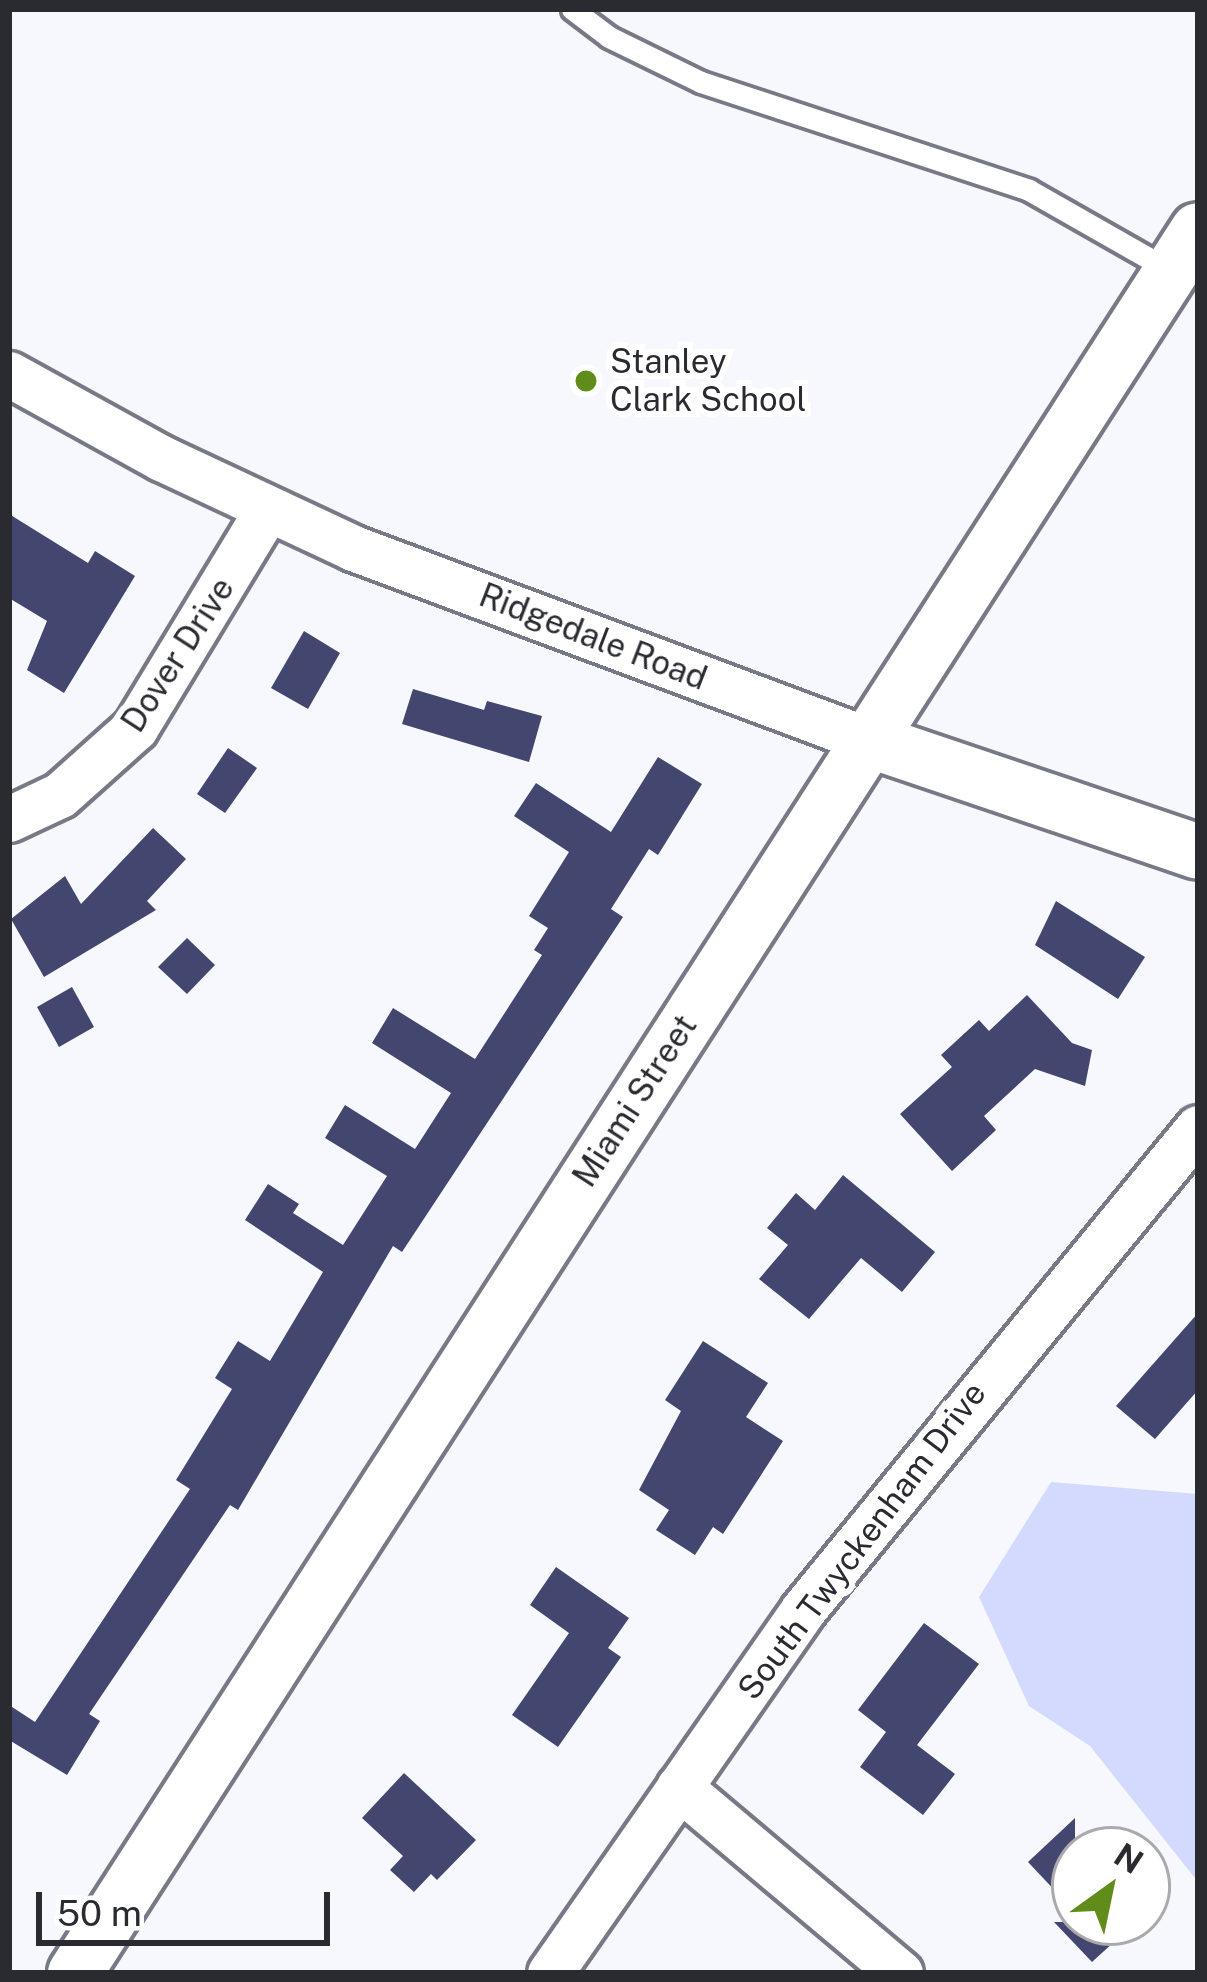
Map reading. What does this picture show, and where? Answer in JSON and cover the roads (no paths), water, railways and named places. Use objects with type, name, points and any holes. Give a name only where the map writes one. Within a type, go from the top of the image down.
[{"type":"street","name":"Miami Street","points":[[75,1973],[1185,251]]},
{"type":"street","name":"Ridgedale Road","points":[[9,374],[267,510],[868,740],[1198,852]]},
{"type":"street","name":"Dover Drive","points":[[9,819],[60,795],[135,728],[267,510]]},
{"type":"street","name":"South Twyckenham Drive","points":[[550,1973],[679,1787],[909,1473],[1198,1128]]},
{"type":"street","points":[[679,1787],[838,1913],[900,1973]]},
{"type":"lane","points":[[572,9],[609,38],[701,82],[1048,198],[1185,251]]},
{"type":"place","name":"Stanley Clark School","points":[[586,381]]}]
